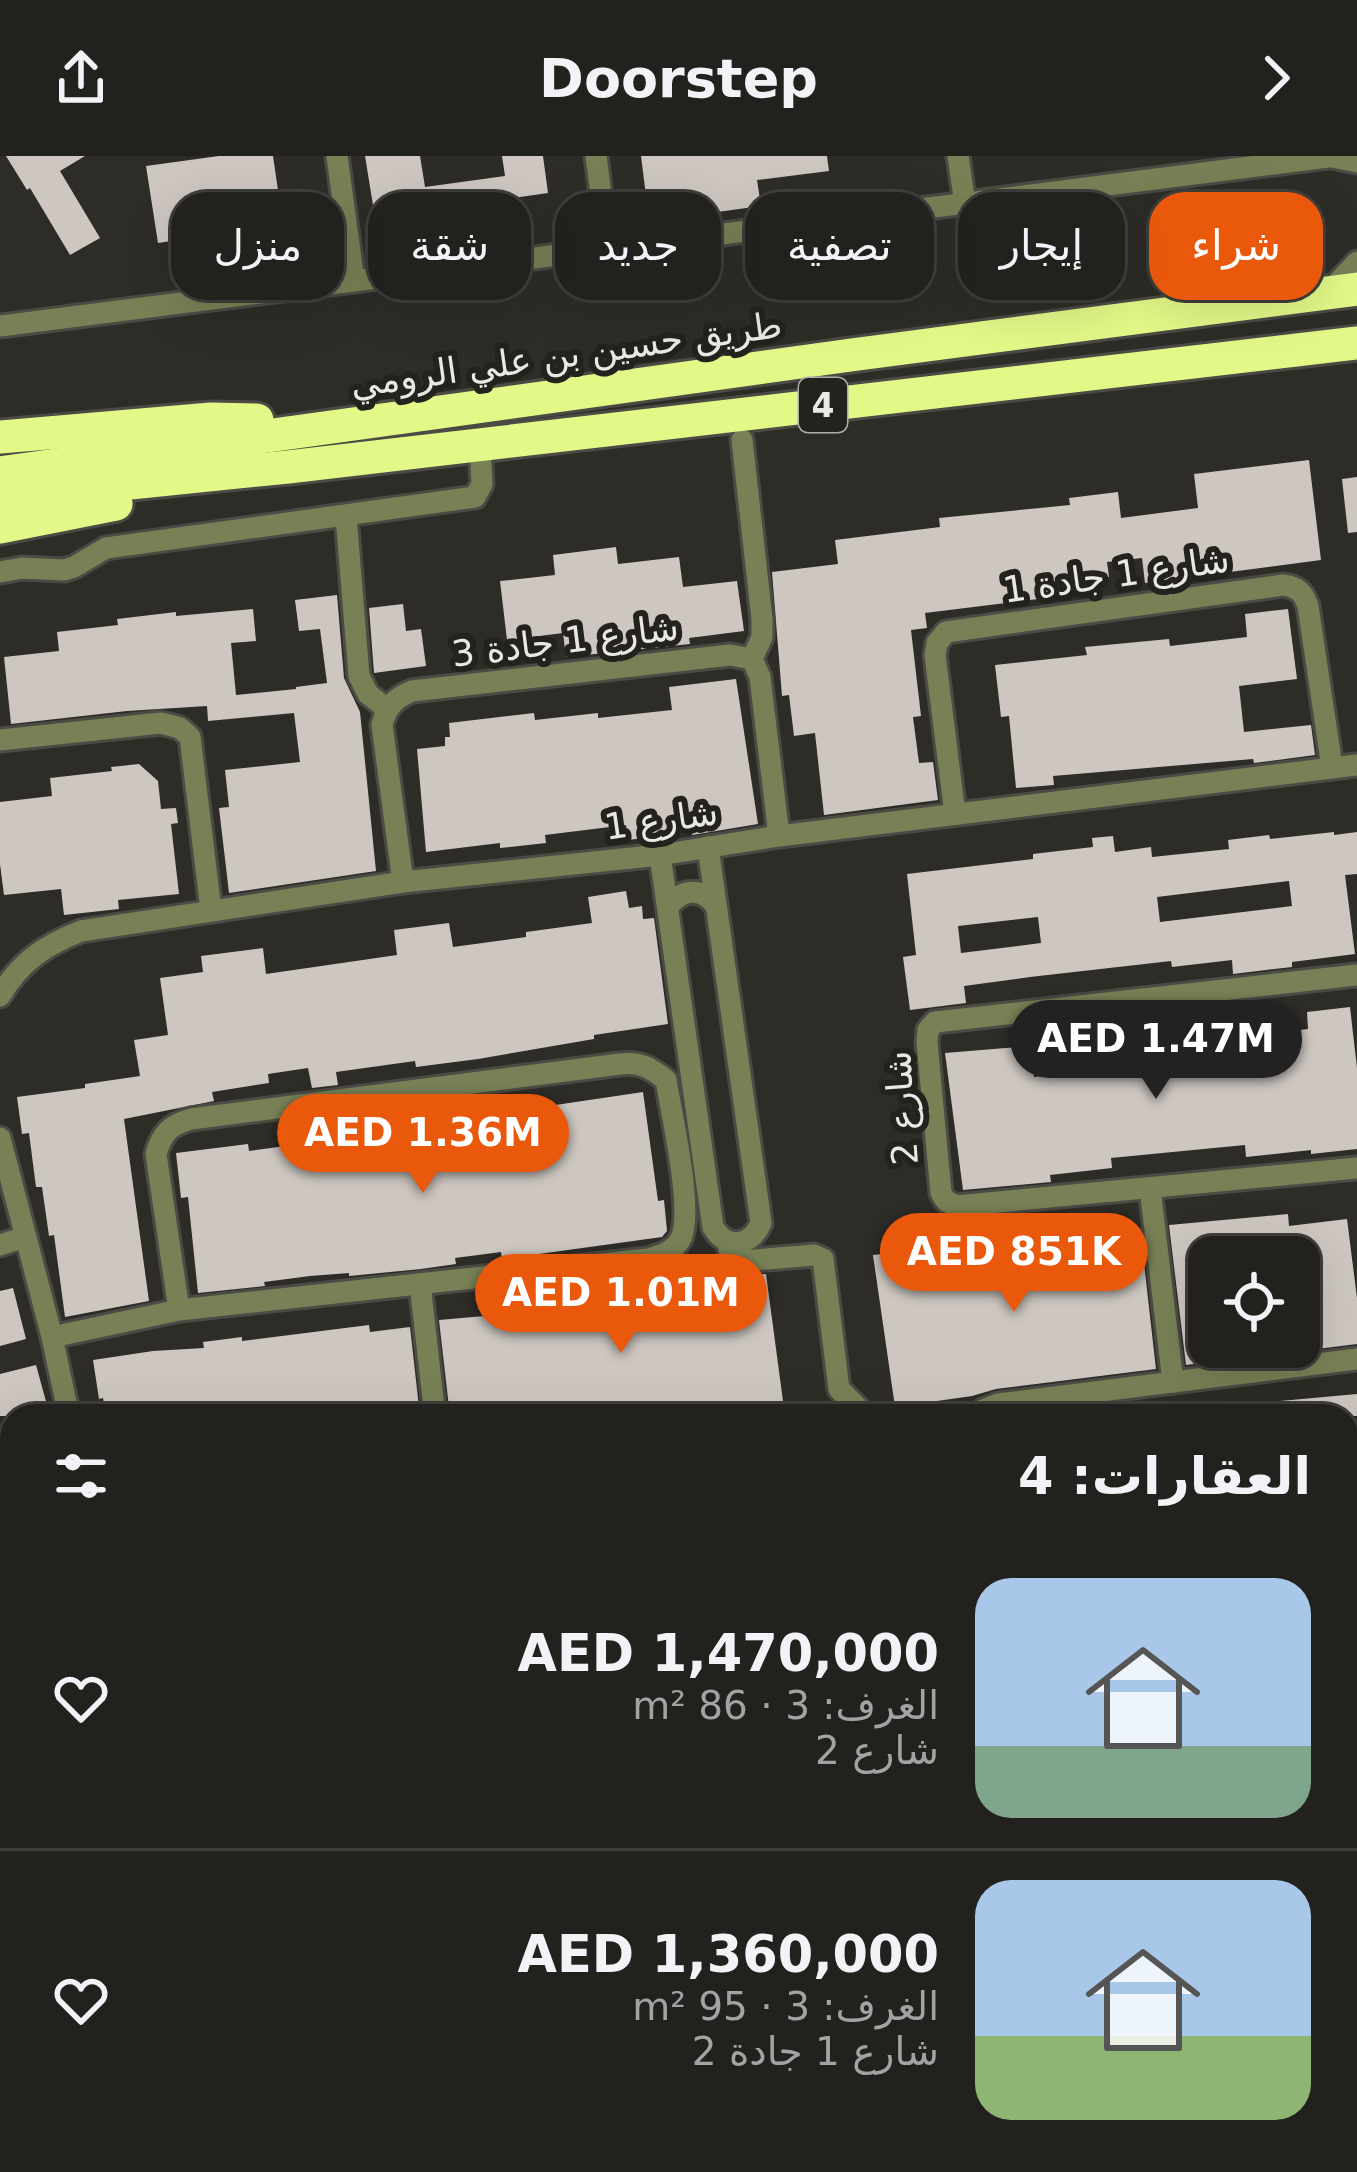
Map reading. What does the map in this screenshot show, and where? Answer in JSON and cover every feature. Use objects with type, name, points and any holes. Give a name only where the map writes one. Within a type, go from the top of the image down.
[{"type":"highway","name":"طريق حسين بن علي الرومي","points":[[0,472],[1342,291]]},
{"type":"highway","name":"طريق حسين بن علي الرومي","points":[[0,500],[1357,343]]},
{"type":"highway","points":[[0,437],[211,419],[367,421]]},
{"type":"highway","points":[[0,527],[288,467]]},
{"type":"street","points":[[337,156],[354,281]]},
{"type":"street","points":[[596,156],[601,192]]},
{"type":"street","points":[[958,156],[963,192]]},
{"type":"street","points":[[1031,192],[1169,167],[1334,156],[1357,162]]},
{"type":"street","points":[[721,235],[958,205]]},
{"type":"street","points":[[0,326],[555,256]]},
{"type":"street","points":[[1342,291],[1357,262]]},
{"type":"street","points":[[742,440],[762,619],[752,658],[760,676],[779,836]]},
{"type":"street","points":[[0,572],[37,567],[64,570],[106,548],[475,497],[482,484],[480,445]]},
{"type":"street","points":[[346,516],[359,676],[368,694],[387,709],[382,734],[403,882]]},
{"type":"street","name":"شارع 1 جادة 1","points":[[955,814],[935,655],[946,632],[1283,585],[1295,586],[1308,606],[1332,767]]},
{"type":"street","name":"شارع 1 جادة 3","points":[[387,709],[412,692],[730,655],[752,658]]},
{"type":"street","points":[[0,740],[161,723],[180,728],[190,737],[211,910]]},
{"type":"street","name":"شارع 1","points":[[0,996],[14,973],[47,944],[81,931],[403,882],[660,855],[779,836],[1357,765]]},
{"type":"street","points":[[708,847],[760,1223],[761,1260]]},
{"type":"street","points":[[660,855],[713,1227],[728,1242],[748,1240],[758,1230]]},
{"type":"street","points":[[668,907],[688,892],[704,894],[716,906]]},
{"type":"street","name":"شارع 2","points":[[1357,975],[935,1022],[927,1042],[941,1193],[956,1206],[1357,1168]]},
{"type":"street","points":[[52,1337],[178,1310],[648,1259],[668,1253],[680,1242],[685,1228],[666,1080],[638,1063],[620,1064],[172,1124],[156,1154],[178,1310]]},
{"type":"street","points":[[0,1138],[66,1404]]},
{"type":"street","points":[[1150,1188],[1173,1382]]},
{"type":"street","points":[[0,1245],[25,1237]]},
{"type":"street","points":[[728,1242],[731,1262],[814,1255],[823,1259],[839,1389],[854,1404]]},
{"type":"street","points":[[420,1284],[434,1404]]},
{"type":"street","points":[[998,1404],[1357,1359]]},
{"type":"building","points":[[6,156],[85,156],[60,171],[100,238],[70,255]]},
{"type":"building","points":[[219,156],[273,156],[278,192],[171,192],[171,241],[158,243],[146,166]]},
{"type":"building","points":[[365,156],[420,156],[425,187],[505,176],[502,156],[543,156],[548,193],[531,195],[371,192]]},
{"type":"building","points":[[641,156],[827,156],[829,171],[757,180],[759,192],[745,192],[745,208],[721,211],[721,192],[646,192]]},
{"type":"building","points":[[1309,460],[1321,560],[1145,583],[1142,558],[1107,562],[1109,577],[1061,582],[1062,596],[925,613],[927,628],[911,630],[921,716],[913,717],[919,763],[933,762],[938,800],[824,815],[815,733],[794,736],[789,695],[782,696],[772,572],[838,564],[835,540],[940,527],[939,518],[1070,505],[1069,498],[1118,492],[1121,518],[1198,508],[1194,474]]},
{"type":"building","points":[[1357,477],[1357,532],[1348,533],[1342,479]]},
{"type":"building","points":[[616,547],[618,564],[679,557],[683,587],[737,581],[744,631],[689,638],[690,644],[566,657],[563,633],[507,640],[500,581],[555,575],[553,555]]},
{"type":"building","points":[[337,595],[344,678],[360,712],[376,871],[229,893],[219,808],[229,807],[225,770],[300,762],[294,713],[208,721],[207,706],[11,724],[4,657],[59,651],[57,632],[118,625],[117,619],[253,609],[256,641],[231,643],[236,695],[327,683],[320,629],[299,631],[295,600]]},
{"type":"building","points":[[403,604],[406,631],[421,629],[426,666],[374,673],[369,608]]},
{"type":"building","points":[[1288,609],[1297,679],[1239,686],[1244,732],[1311,725],[1315,755],[1053,776],[1054,785],[1016,788],[1009,716],[1001,717],[995,665],[1087,655],[1085,647],[1169,639],[1170,646],[1247,637],[1245,614]]},
{"type":"building","points":[[736,679],[758,824],[628,840],[626,825],[545,835],[546,843],[426,852],[417,749],[445,746],[449,723],[534,713],[535,720],[672,710],[669,687]]},
{"type":"building","points":[[139,764],[158,781],[161,809],[176,808],[178,823],[171,824],[179,894],[118,900],[119,909],[64,915],[61,889],[4,895],[0,802],[52,796],[50,778]]},
{"type":"building","points":[[1357,832],[1357,874],[1345,875],[1355,954],[1233,974],[1232,960],[1172,967],[1171,961],[1030,977],[964,986],[966,1003],[910,1010],[903,957],[916,955],[907,874],[1033,859],[1033,854],[1093,847],[1092,838],[1113,836],[1115,852],[1151,847],[1152,857],[1229,849],[1228,840],[1269,835],[1270,839]],"holes":[[[1289,881],[1292,906],[1160,922],[1157,897]],[[1038,917],[1041,943],[961,953],[958,926]]]},
{"type":"building","points":[[626,891],[629,908],[642,906],[643,919],[654,918],[668,1024],[478,1059],[416,1067],[415,1061],[336,1072],[338,1085],[312,1088],[308,1068],[268,1074],[269,1083],[212,1092],[214,1101],[124,1119],[149,1301],[65,1317],[54,1235],[49,1236],[42,1187],[36,1187],[29,1133],[22,1134],[17,1097],[140,1076],[134,1040],[168,1035],[160,978],[203,972],[201,956],[263,948],[266,974],[397,955],[394,930],[449,923],[453,947],[526,937],[526,932],[592,923],[588,897]]},
{"type":"building","points":[[1350,1007],[1357,1068],[1357,1149],[1246,1157],[1245,1145],[1111,1158],[1112,1168],[1050,1175],[1051,1182],[963,1190],[945,1053],[1031,1046],[1034,1077],[1109,1068],[1107,1049],[1173,1041],[1172,1029],[1187,1028],[1188,1037],[1222,1034],[1223,1039],[1308,1029],[1307,1012]]},
{"type":"building","points":[[643,1092],[658,1201],[664,1200],[667,1231],[662,1237],[502,1259],[501,1252],[455,1258],[456,1264],[421,1269],[310,1276],[198,1293],[188,1197],[181,1198],[176,1153],[248,1144],[249,1151],[400,1127],[401,1136],[444,1131],[523,1118],[522,1110]]},
{"type":"building","points":[[1288,1214],[1289,1226],[1347,1219],[1357,1298],[1357,1344],[1320,1349],[1320,1236],[1188,1236],[1186,1365],[1169,1225]]},
{"type":"building","points":[[1140,1228],[1156,1369],[895,1404],[873,1255],[918,1250],[919,1255]]},
{"type":"building","points":[[766,1274],[783,1404],[449,1404],[439,1320],[517,1313],[516,1308],[598,1293],[599,1302],[650,1296],[649,1290],[693,1285],[692,1280]]},
{"type":"building","points":[[13,1288],[26,1339],[0,1346],[0,1291]]},
{"type":"building","points":[[369,1325],[370,1332],[410,1327],[419,1404],[104,1404],[99,1399],[93,1360],[204,1348],[203,1342],[242,1337],[242,1341]]},
{"type":"building","points":[[36,1365],[47,1404],[0,1404],[0,1374]]},
{"type":"building","points":[[1357,1394],[1357,1404],[1274,1404]]}]
